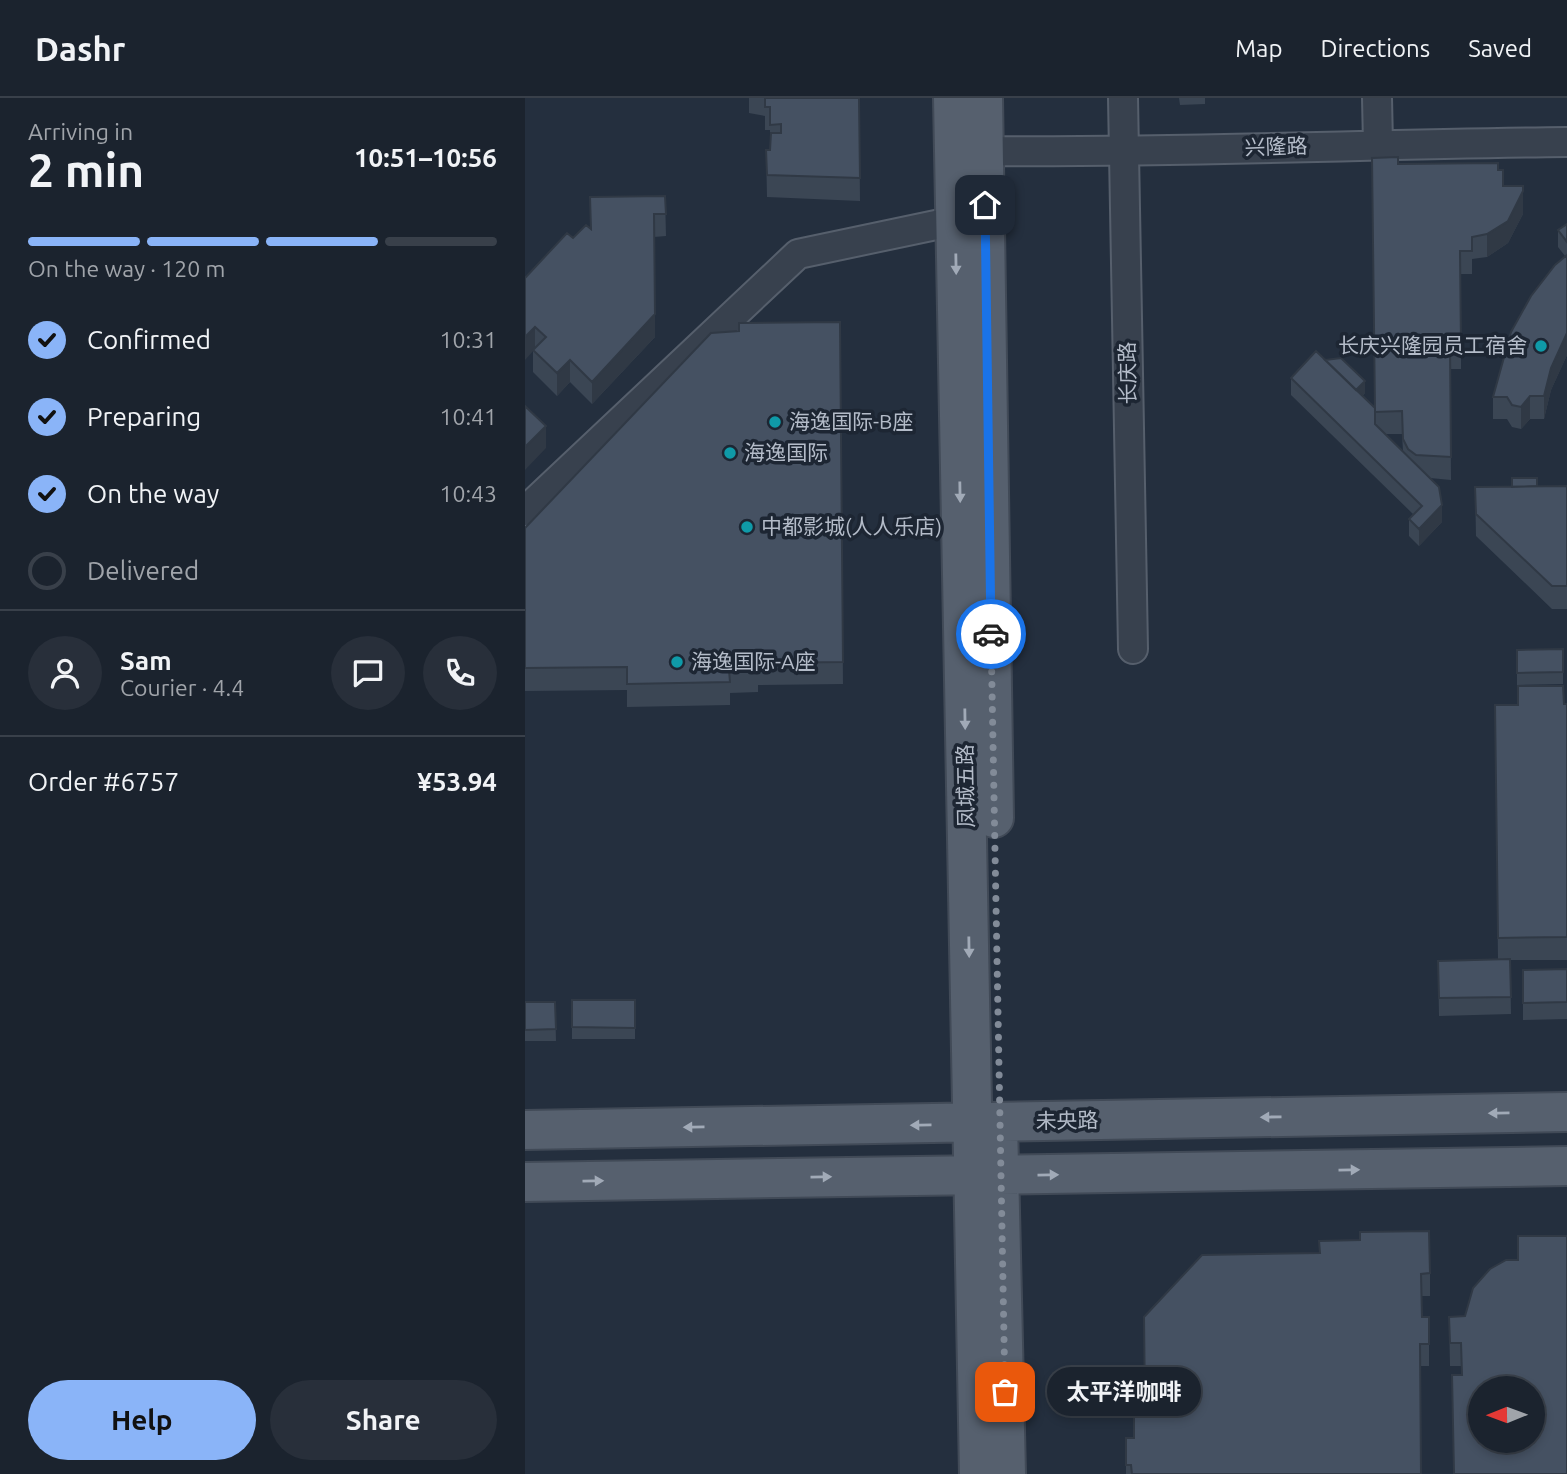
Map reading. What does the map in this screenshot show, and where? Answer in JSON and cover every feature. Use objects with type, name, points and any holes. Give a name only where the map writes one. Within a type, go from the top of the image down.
[{"type":"main road","name":"凤城五路","points":[[953,98],[988,1175],[1006,1474]]},
{"type":"main road","name":"凤城五路","points":[[983,98],[986,1123]]},
{"type":"main road","name":"未央路","points":[[525,1129],[1567,1112]]},
{"type":"main road","points":[[525,1182],[1567,1166]]},
{"type":"main road","name":"凤城五路","points":[[979,1474],[988,1175]]},
{"type":"street","name":"长庆路","points":[[1123,98],[1133,649]]},
{"type":"street","points":[[1377,98],[1378,144]]},
{"type":"street","name":"兴隆路","points":[[984,151],[1124,152],[1378,144],[1567,142]]},
{"type":"street","points":[[525,511],[798,254],[955,221]]},
{"type":"building","points":[[765,98],[859,98],[860,178],[767,175],[766,150],[770,150],[771,133],[781,133],[781,124],[770,125],[770,107],[765,107]]},
{"type":"building","points":[[1398,157],[1398,164],[1498,163],[1498,170],[1503,170],[1503,186],[1523,186],[1508,221],[1487,234],[1472,237],[1472,251],[1460,251],[1461,346],[1450,347],[1451,457],[1416,455],[1408,449],[1403,439],[1402,411],[1375,412],[1372,158]]},
{"type":"building","points":[[665,196],[666,214],[654,214],[655,314],[592,382],[570,360],[557,373],[533,350],[546,337],[535,327],[525,337],[525,278],[567,233],[573,238],[586,225],[591,229],[590,197]]},
{"type":"building","points":[[1567,224],[1567,242],[1558,230]]},
{"type":"building","name":"长庆兴隆园员工宿舍","points":[[1567,255],[1567,333],[1551,368],[1544,396],[1530,396],[1521,407],[1512,405],[1507,397],[1493,397],[1511,332],[1531,296],[1555,265]]},
{"type":"building","name":"海逸国际","points":[[840,322],[843,662],[758,663],[758,670],[729,670],[730,682],[627,684],[627,667],[525,668],[525,528],[711,333],[739,331],[739,323]]},
{"type":"building","points":[[1316,351],[1375,408],[1375,424],[1439,487],[1442,505],[1419,529],[1409,519],[1422,506],[1291,378]]},
{"type":"building","points":[[1341,358],[1365,381],[1356,390],[1325,360]]},
{"type":"building","points":[[525,406],[546,426],[525,447]]},
{"type":"building","points":[[1512,478],[1537,478],[1537,486],[1512,487]]},
{"type":"building","points":[[1567,486],[1567,586],[1552,586],[1476,514],[1475,487]]},
{"type":"building","points":[[1563,649],[1563,672],[1517,673],[1517,650]]},
{"type":"building","points":[[1518,686],[1563,686],[1564,704],[1567,704],[1567,937],[1498,938],[1495,705],[1518,705]]},
{"type":"building","points":[[1510,959],[1511,997],[1439,998],[1438,961]]},
{"type":"building","points":[[1567,969],[1567,1002],[1523,1003],[1523,970]]},
{"type":"building","points":[[572,1000],[635,1000],[635,1028],[572,1027]]},
{"type":"building","points":[[525,1002],[555,1002],[556,1029],[525,1030]]},
{"type":"building","points":[[1429,1231],[1430,1273],[1421,1274],[1422,1317],[1429,1317],[1429,1344],[1420,1344],[1421,1474],[1132,1474],[1131,1465],[1126,1465],[1126,1438],[1134,1438],[1134,1407],[1145,1407],[1144,1317],[1202,1255],[1320,1253],[1319,1241],[1360,1240],[1360,1232]]},
{"type":"building","points":[[1518,1236],[1567,1236],[1567,1474],[1454,1474],[1452,1375],[1462,1375],[1461,1343],[1450,1343],[1449,1317],[1465,1316],[1473,1288],[1490,1269],[1506,1260],[1518,1260]]},
{"type":"way so far","points":[[991,634],[1005,1392]]},
{"type":"place","name":"长庆兴隆园员工宿舍","points":[[1541,346]]},
{"type":"place","name":"海逸国际-B座","points":[[775,422]]},
{"type":"place","name":"海逸国际","points":[[730,453]]},
{"type":"place","name":"中都影城(人人乐店)","points":[[747,527]]},
{"type":"place","name":"海逸国际-A座","points":[[677,662]]},
{"type":"place","name":"太平洋咖啡","points":[[1005,1392]]},
{"type":"route","points":[[985,205],[991,634]]}]
